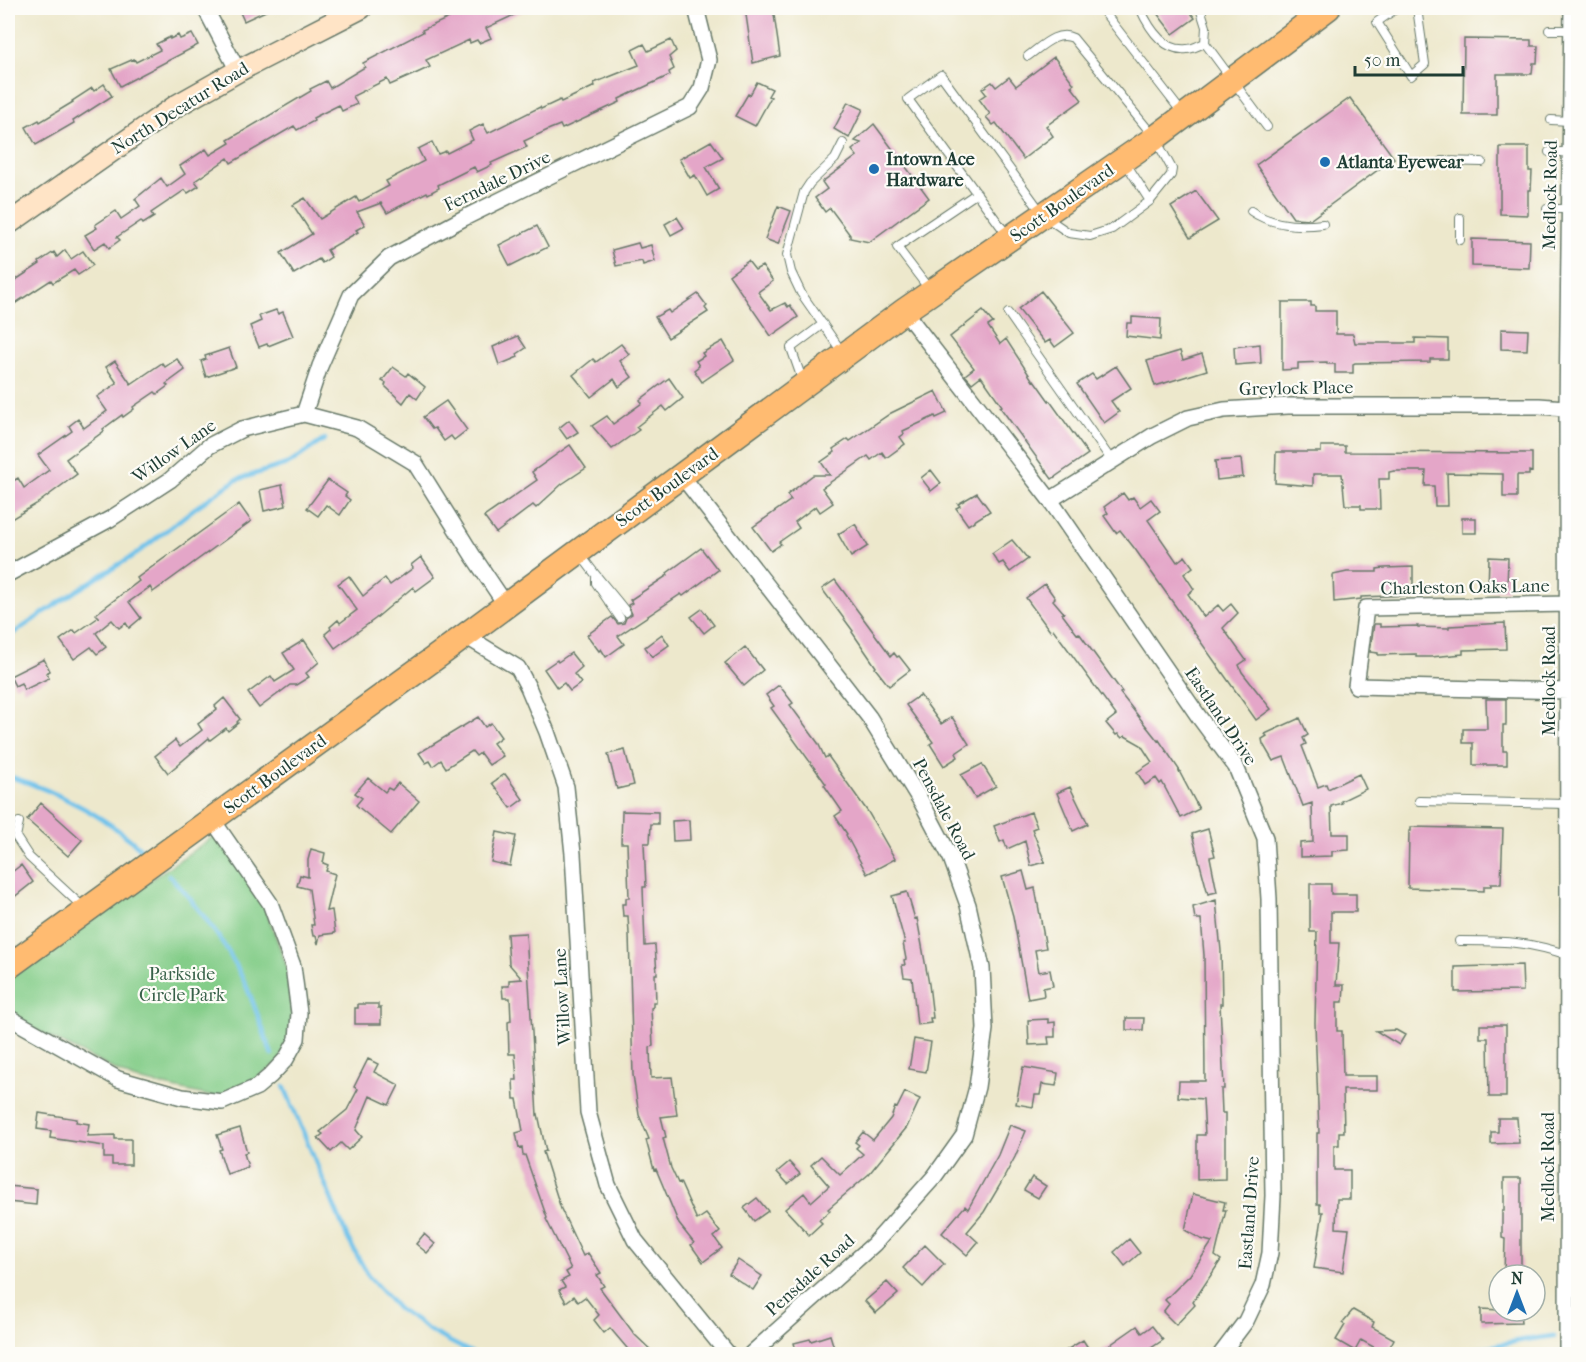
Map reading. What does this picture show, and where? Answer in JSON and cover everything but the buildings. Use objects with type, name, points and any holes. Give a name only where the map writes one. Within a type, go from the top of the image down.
[{"type":"highway","name":"Scott Boulevard","points":[[8,968],[904,311],[1155,138],[1328,8]]},
{"type":"main road","name":"North Decatur Road","points":[[8,224],[146,125],[238,70],[361,8]]},
{"type":"street","points":[[205,8],[238,70]]},
{"type":"street","name":"Ferndale Drive","points":[[304,414],[320,366],[351,295],[389,258],[464,218],[690,107],[702,87],[710,60],[696,8]]},
{"type":"street","name":"Medlock Road","points":[[1567,1354],[1573,1125],[1568,955],[1574,873],[1569,804],[1568,691],[1572,609],[1574,209],[1570,121],[1575,104],[1571,66],[1572,8]]},
{"type":"street","name":"Eastland Drive","points":[[904,311],[1050,500],[1199,717],[1236,766],[1265,838],[1269,899],[1273,1196],[1270,1253],[1263,1285],[1246,1321],[1221,1354]]},
{"type":"street","name":"Greylock Place","points":[[1050,500],[1152,436],[1188,418],[1224,410],[1288,406],[1539,406],[1573,409]]},
{"type":"street","name":"Willow Lane","points":[[8,574],[110,519],[170,480],[209,446],[242,429],[304,414],[357,428],[415,463],[506,604]]},
{"type":"street","name":"Pensdale Road","points":[[682,476],[869,717],[887,745],[922,803],[951,858],[968,905],[982,968],[985,1029],[977,1087],[964,1136],[934,1177],[874,1244],[751,1354]]},
{"type":"street","name":"Charleston Oaks Lane","points":[[1568,691],[1356,686],[1366,608],[1572,609]]},
{"type":"street","name":"Willow Lane","points":[[464,635],[518,668],[547,732],[566,787],[573,854],[588,1112],[608,1185],[635,1240],[728,1354]]},
{"type":"street","points":[[8,1017],[118,1079],[182,1097],[222,1102],[257,1087],[270,1076],[286,1059],[297,1039],[300,1013],[292,966],[270,903],[212,819]]},
{"type":"lane","points":[[1101,8],[1184,115]]},
{"type":"lane","points":[[1140,8],[1156,36],[1172,47],[1188,49],[1205,43]]},
{"type":"lane","points":[[1200,8],[1206,27],[1205,43],[1267,127]]},
{"type":"lane","points":[[1397,8],[1387,10],[1377,22],[1411,76],[1425,64],[1417,8]]},
{"type":"lane","points":[[1549,30],[1572,30]]},
{"type":"lane","points":[[1010,239],[908,99],[941,75],[1044,216],[1069,233],[1090,236],[1112,229],[1150,201],[1171,175],[1172,169],[1155,138],[1073,38],[1066,34],[1058,35],[1028,56]]},
{"type":"lane","points":[[1571,66],[1578,49]]},
{"type":"lane","points":[[1551,120],[1570,121]]},
{"type":"lane","points":[[843,143],[835,159],[804,192],[787,255],[791,272],[801,293],[845,355]]},
{"type":"lane","points":[[1549,152],[1570,152]]},
{"type":"lane","points":[[1124,160],[1150,201]]},
{"type":"lane","points":[[1442,161],[1482,162]]},
{"type":"lane","points":[[931,292],[897,247],[977,193]]},
{"type":"lane","points":[[1547,209],[1574,209]]},
{"type":"lane","points":[[1251,211],[1261,218],[1278,222],[1304,226],[1323,224]]},
{"type":"lane","points":[[1460,218],[1460,240]]},
{"type":"lane","points":[[1008,313],[1112,461]]},
{"type":"lane","points":[[804,386],[791,348],[823,324]]},
{"type":"lane","points":[[579,551],[596,578],[606,585],[623,615]]},
{"type":"lane","points":[[1419,801],[1569,804]]},
{"type":"lane","points":[[19,822],[16,837],[29,856],[86,910]]},
{"type":"lane","points":[[1459,941],[1513,941],[1568,955]]},
{"type":"green space","name":"Parkside Circle Park","points":[[226,828],[266,910],[289,973],[293,1030],[279,1062],[247,1086],[214,1097],[133,1079],[8,1016],[8,978]]},
{"type":"waterway","points":[[8,637],[136,554],[195,508],[236,480],[290,463],[325,439]]},
{"type":"waterway","points":[[8,776],[64,798],[101,818],[148,856]]},
{"type":"waterway","points":[[169,875],[211,925],[237,967],[252,999],[272,1055]]},
{"type":"waterway","points":[[284,1086],[348,1239],[369,1277],[398,1309],[433,1333],[474,1354]]},
{"type":"waterway","points":[[1450,1354],[1554,1336]]},
{"type":"place","name":"Atlanta Eyewear","points":[[1325,162]]},
{"type":"place","name":"Intown Ace Hardware","points":[[874,169]]}]
